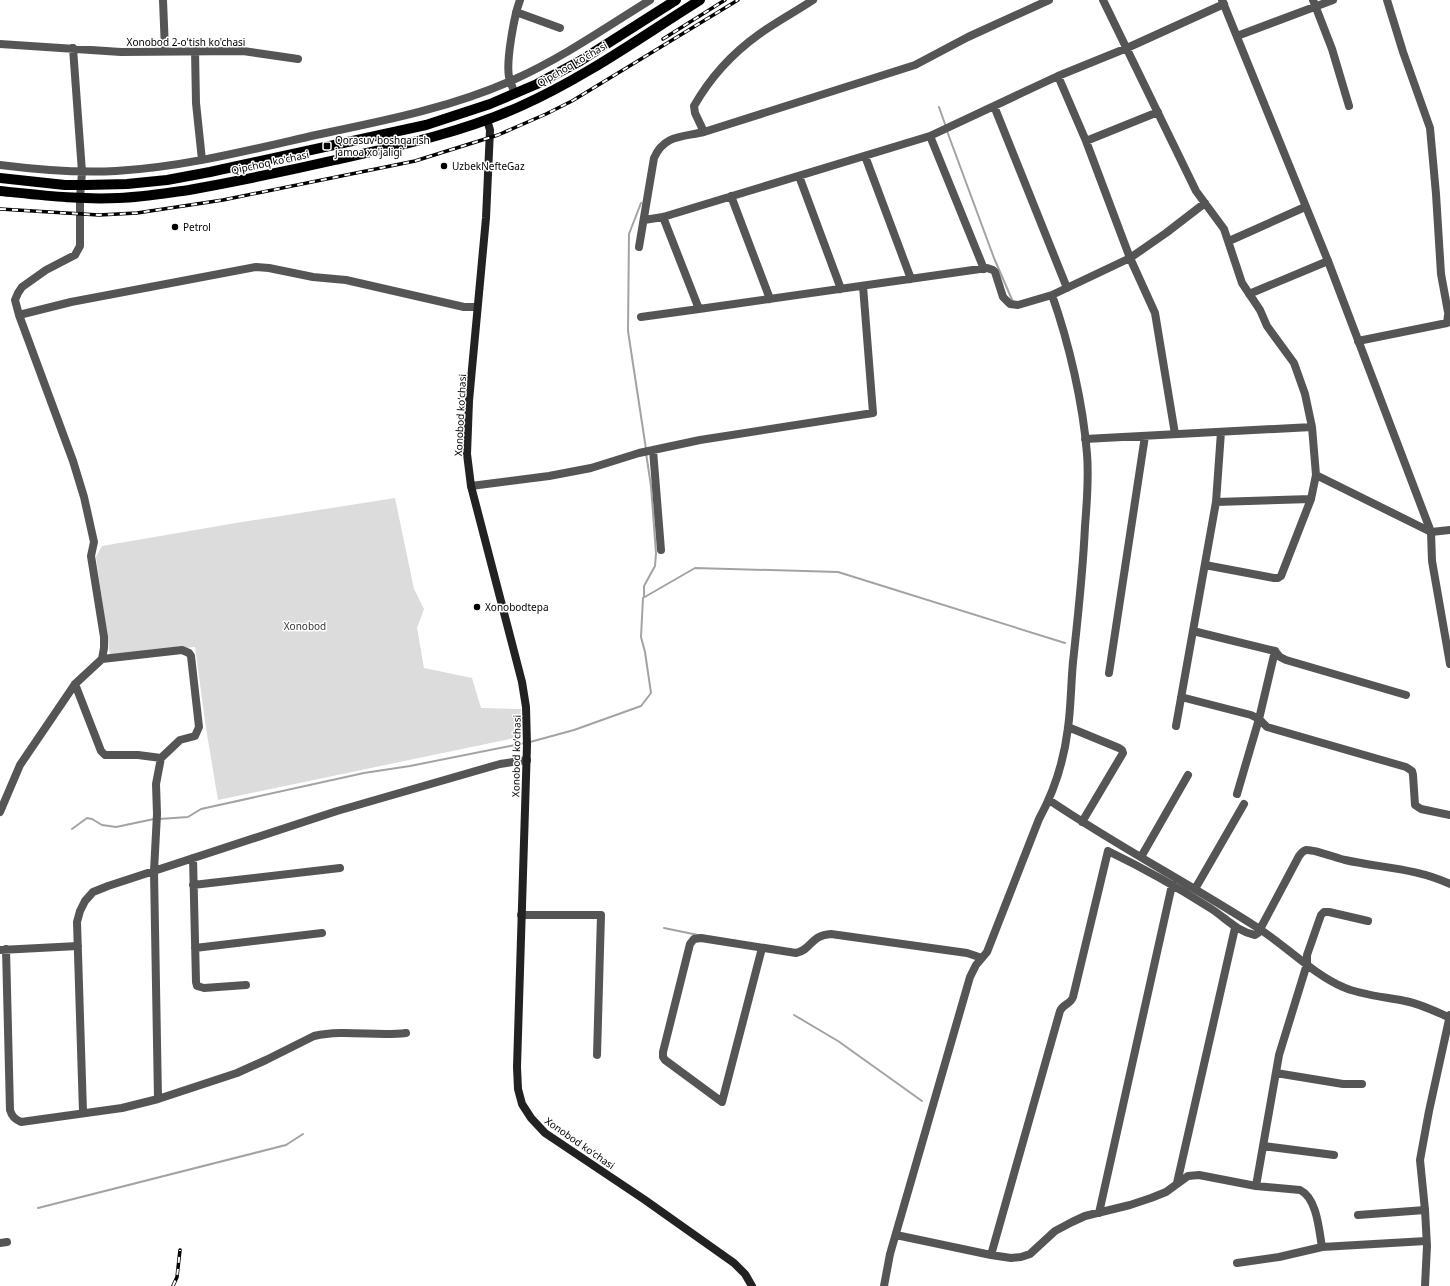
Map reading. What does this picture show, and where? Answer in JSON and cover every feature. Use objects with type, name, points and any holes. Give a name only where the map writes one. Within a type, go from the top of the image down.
[{"type":"main road","name":"Qipchoq ko'chasi","points":[[0,178],[52,184],[81,185],[147,182],[210,172],[426,125],[483,107],[537,84],[580,61],[676,0]]},
{"type":"main road","name":"Qipchoq ko'chasi","points":[[0,191],[80,198],[125,198],[213,186],[419,142],[487,120],[520,106],[566,83],[700,0]]},
{"type":"main road","points":[[515,94],[520,106]]},
{"type":"main road","points":[[483,107],[487,120]]},
{"type":"main road","name":"Xonobod koʻchasi","points":[[487,120],[490,130],[488,187],[467,442],[471,486],[521,673],[525,699],[527,760],[517,1077],[519,1094],[525,1109],[538,1126],[554,1139],[646,1200],[734,1263],[745,1274],[752,1286]]},
{"type":"street","points":[[164,0],[165,50]]},
{"type":"street","points":[[515,94],[508,76],[516,12],[520,0]]},
{"type":"street","points":[[0,165],[82,172],[134,170],[202,160],[407,116],[461,100],[532,72],[650,0]]},
{"type":"street","points":[[704,132],[695,113],[694,106],[717,73],[757,35],[813,0]]},
{"type":"street","points":[[639,247],[654,158],[663,144],[673,139],[704,132],[915,65],[1049,0]]},
{"type":"street","points":[[1103,0],[1196,191],[1224,229],[1242,283],[1260,310],[1267,326],[1294,363],[1305,394],[1312,427],[1316,475],[1311,499],[1281,576],[1274,578],[1204,565]]},
{"type":"street","points":[[1237,36],[1314,3],[1333,0]]},
{"type":"street","points":[[1358,341],[1447,323],[1449,309],[1441,274],[1430,128],[1403,52],[1387,0]]},
{"type":"street","points":[[644,220],[663,217],[930,136],[1058,76],[1127,48],[1223,2],[1328,261],[1431,532],[1432,560],[1450,664]]},
{"type":"street","points":[[1314,3],[1332,49],[1349,106]]},
{"type":"street","points":[[516,12],[560,28]]},
{"type":"street","name":"Xonobod 2-o'tish ko'chasi","points":[[0,44],[121,52],[165,50],[243,51],[298,59]]},
{"type":"street","points":[[73,48],[82,172],[79,251],[75,255],[46,270],[22,287],[15,300],[19,316],[73,461],[84,497],[94,542],[91,556],[104,637],[102,659]]},
{"type":"street","points":[[195,50],[196,103],[202,160]]},
{"type":"street","points":[[1058,76],[1086,141],[1130,258],[1154,313],[1175,434]]},
{"type":"street","points":[[994,106],[1067,288]]},
{"type":"street","points":[[1086,141],[1158,112]]},
{"type":"street","points":[[930,136],[984,268]]},
{"type":"street","points":[[865,156],[911,279]]},
{"type":"street","points":[[798,176],[842,289]]},
{"type":"street","points":[[731,196],[770,299]]},
{"type":"street","points":[[641,317],[984,268],[990,268],[993,270],[1003,297],[1010,304],[1018,304],[1052,295],[1130,258],[1166,234],[1205,203]]},
{"type":"street","points":[[1229,241],[1305,207]]},
{"type":"street","points":[[663,217],[699,309]]},
{"type":"street","points":[[1249,294],[1328,261]]},
{"type":"street","points":[[19,316],[71,302],[256,267],[269,268],[313,277],[346,280],[464,307],[477,307]]},
{"type":"street","points":[[471,486],[549,476],[591,468],[639,453],[700,440],[873,413],[863,286]]},
{"type":"street","points":[[884,1286],[890,1254],[970,977],[976,965],[987,952],[1039,819],[1049,800],[1059,773],[1068,727],[1082,583],[1088,481],[1085,439],[1078,396],[1059,313],[1052,295]]},
{"type":"street","points":[[1085,439],[1312,427]]},
{"type":"street","points":[[1176,726],[1216,502],[1221,432]]},
{"type":"street","points":[[1109,673],[1145,436]]},
{"type":"street","points":[[652,450],[661,550]]},
{"type":"street","points":[[1316,475],[1431,532],[1450,530]]},
{"type":"street","points":[[1216,502],[1311,499]]},
{"type":"street","points":[[1193,630],[1274,651],[1286,660],[1406,695]]},
{"type":"street","points":[[0,812],[20,765],[75,684],[102,659],[182,650],[189,653],[191,656],[199,727],[195,736],[180,740],[161,758],[156,784],[157,819],[154,871],[158,1099]]},
{"type":"street","points":[[1237,794],[1259,718],[1274,651]]},
{"type":"street","points":[[75,684],[101,752],[105,755],[138,755],[161,758]]},
{"type":"street","points":[[1181,697],[1252,715],[1259,718],[1267,727],[1409,769],[1413,775],[1415,805],[1421,809],[1450,815]]},
{"type":"street","points":[[1068,727],[1119,748],[1123,753],[1082,822]]},
{"type":"street","points":[[83,1112],[78,922],[80,911],[85,901],[93,892],[352,807],[500,764],[527,760]]},
{"type":"street","points":[[1141,857],[1188,775]]},
{"type":"street","points":[[1049,800],[1082,822],[1260,929],[1307,964],[1343,988],[1379,997],[1405,1001],[1430,1008],[1450,1017],[1429,1111],[1420,1160],[1427,1246],[1425,1286]]},
{"type":"street","points":[[1194,889],[1244,804]]},
{"type":"street","points":[[991,1255],[1060,1012],[1063,1007],[1070,1002],[1073,996],[1111,839]]},
{"type":"street","points":[[1108,851],[1158,876],[1211,909],[1227,920],[1235,928],[1255,935],[1260,929],[1299,856],[1306,850],[1345,860],[1422,873],[1450,884]]},
{"type":"street","points":[[193,858],[197,986],[204,988],[246,985]]},
{"type":"street","points":[[193,885],[340,868]]},
{"type":"street","points":[[1099,1213],[1172,885]]},
{"type":"street","points":[[1256,1186],[1279,1055],[1307,964],[1307,955],[1321,915],[1324,912],[1329,912],[1368,921]]},
{"type":"street","points":[[521,915],[601,915],[597,1055]]},
{"type":"street","points":[[1177,1184],[1235,928]]},
{"type":"street","points":[[195,948],[322,933]]},
{"type":"street","points":[[762,948],[722,1102],[663,1057],[691,941],[698,938],[762,948],[790,953],[799,953],[807,948],[819,936],[831,934],[967,953],[982,958]]},
{"type":"street","points":[[78,946],[3,950],[11,1115],[16,1120],[21,1122],[83,1112],[122,1108],[158,1099],[237,1073],[314,1036],[322,1034],[344,1033],[394,1035],[406,1033]]},
{"type":"street","points":[[1276,1073],[1343,1084],[1362,1084]]},
{"type":"street","points":[[1263,1146],[1334,1155]]},
{"type":"street","points":[[896,1235],[991,1255],[1021,1258],[1030,1254],[1055,1231],[1072,1222],[1151,1198],[1166,1192],[1188,1176],[1199,1175],[1256,1186],[1300,1190],[1306,1193],[1313,1206],[1322,1247]]},
{"type":"street","points":[[1358,1215],[1425,1210]]},
{"type":"street","points":[[1237,1263],[1279,1257],[1322,1247],[1426,1241]]},
{"type":"green space","name":"Xonobod","points":[[395,498],[414,589],[424,609],[417,628],[424,668],[472,678],[481,708],[521,709],[519,737],[218,800],[195,647],[110,656],[96,557],[102,546]]},
{"type":"waterway","points":[[939,107],[946,127]]},
{"type":"waterway","points":[[947,131],[994,258],[1013,302]]},
{"type":"waterway","points":[[641,203],[629,234],[628,331],[646,449]]},
{"type":"waterway","points":[[644,597],[644,586],[655,566],[656,553],[651,486],[646,453]]},
{"type":"waterway","points":[[530,742],[574,730],[641,706],[651,693],[645,652],[641,637],[643,598],[695,568],[838,572],[1065,643]]},
{"type":"waterway","points":[[159,819],[188,817],[201,809],[364,773],[410,766],[525,743]]},
{"type":"waterway","points":[[72,829],[87,818],[92,819],[102,825],[116,827],[154,819]]},
{"type":"waterway","points":[[664,928],[698,935]]},
{"type":"waterway","points":[[794,1015],[838,1041],[922,1101]]},
{"type":"waterway","points":[[38,1208],[286,1145],[303,1134]]},
{"type":"railway","points":[[663,39],[725,0]]},
{"type":"railway","points":[[0,209],[99,215],[137,213],[223,200],[415,161],[498,135],[546,114],[572,101],[738,0]]},
{"type":"railway","points":[[173,1286],[177,1277],[180,1250]]},
{"type":"place","name":"Qorasuv boshqarish jamoa xo'jaligi","points":[[327,146]]},
{"type":"place","name":"UzbekNefteGaz","points":[[444,166]]},
{"type":"place","name":"Petrol","points":[[175,227]]},
{"type":"place","name":"Xonobodtepa","points":[[477,607]]}]
